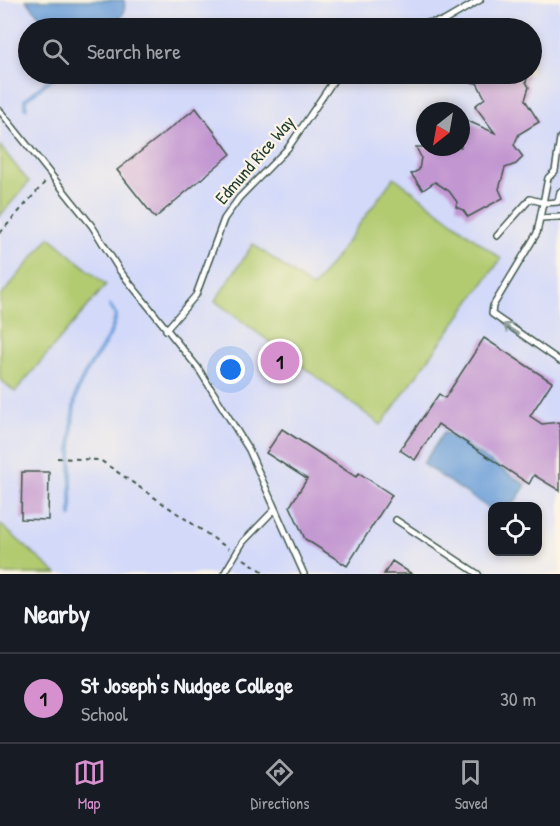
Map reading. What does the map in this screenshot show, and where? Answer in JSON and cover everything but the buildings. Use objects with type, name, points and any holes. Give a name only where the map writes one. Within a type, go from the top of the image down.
[{"type":"lane","points":[[449,18],[480,0]]},
{"type":"lane","name":"Edmund Rice Way","points":[[166,330],[196,296],[224,219],[239,198],[288,148],[331,84]]},
{"type":"lane","points":[[0,111],[92,226],[120,272],[198,368],[249,450],[304,574]]},
{"type":"lane","points":[[560,138],[558,173],[548,178],[545,203],[537,233],[493,306],[492,314],[560,361]]},
{"type":"lane","points":[[497,236],[530,199],[545,203],[558,202],[560,192]]},
{"type":"lane","points":[[542,218],[560,217]]},
{"type":"lane","points":[[224,574],[243,542],[275,509]]},
{"type":"lane","points":[[396,520],[478,574]]},
{"type":"path","points":[[0,233],[40,187],[53,176]]},
{"type":"path","points":[[57,458],[100,460],[267,574]]},
{"type":"shaded area","points":[[0,0],[560,0],[560,574],[57,574],[0,524],[0,216],[29,182],[0,146]]},
{"type":"green space","points":[[0,146],[29,182],[0,216]]},
{"type":"green space","points":[[394,177],[501,259],[381,425],[215,301],[253,244],[313,288]]},
{"type":"green space","points":[[50,237],[106,285],[15,392],[0,379],[0,297]]},
{"type":"green space","points":[[0,524],[57,574],[0,574]]},
{"type":"water","points":[[26,0],[124,0],[124,12],[120,18],[41,18]]},
{"type":"water","points":[[444,432],[526,485],[515,502],[488,502],[488,507],[423,464]]},
{"type":"waterway","points":[[26,108],[25,100],[45,84]]},
{"type":"waterway","points":[[71,516],[72,433],[75,401],[82,379],[113,326],[116,315],[110,306]]},
{"type":"place","name":"St Joseph's Nudgee College","points":[[280,361]]}]
